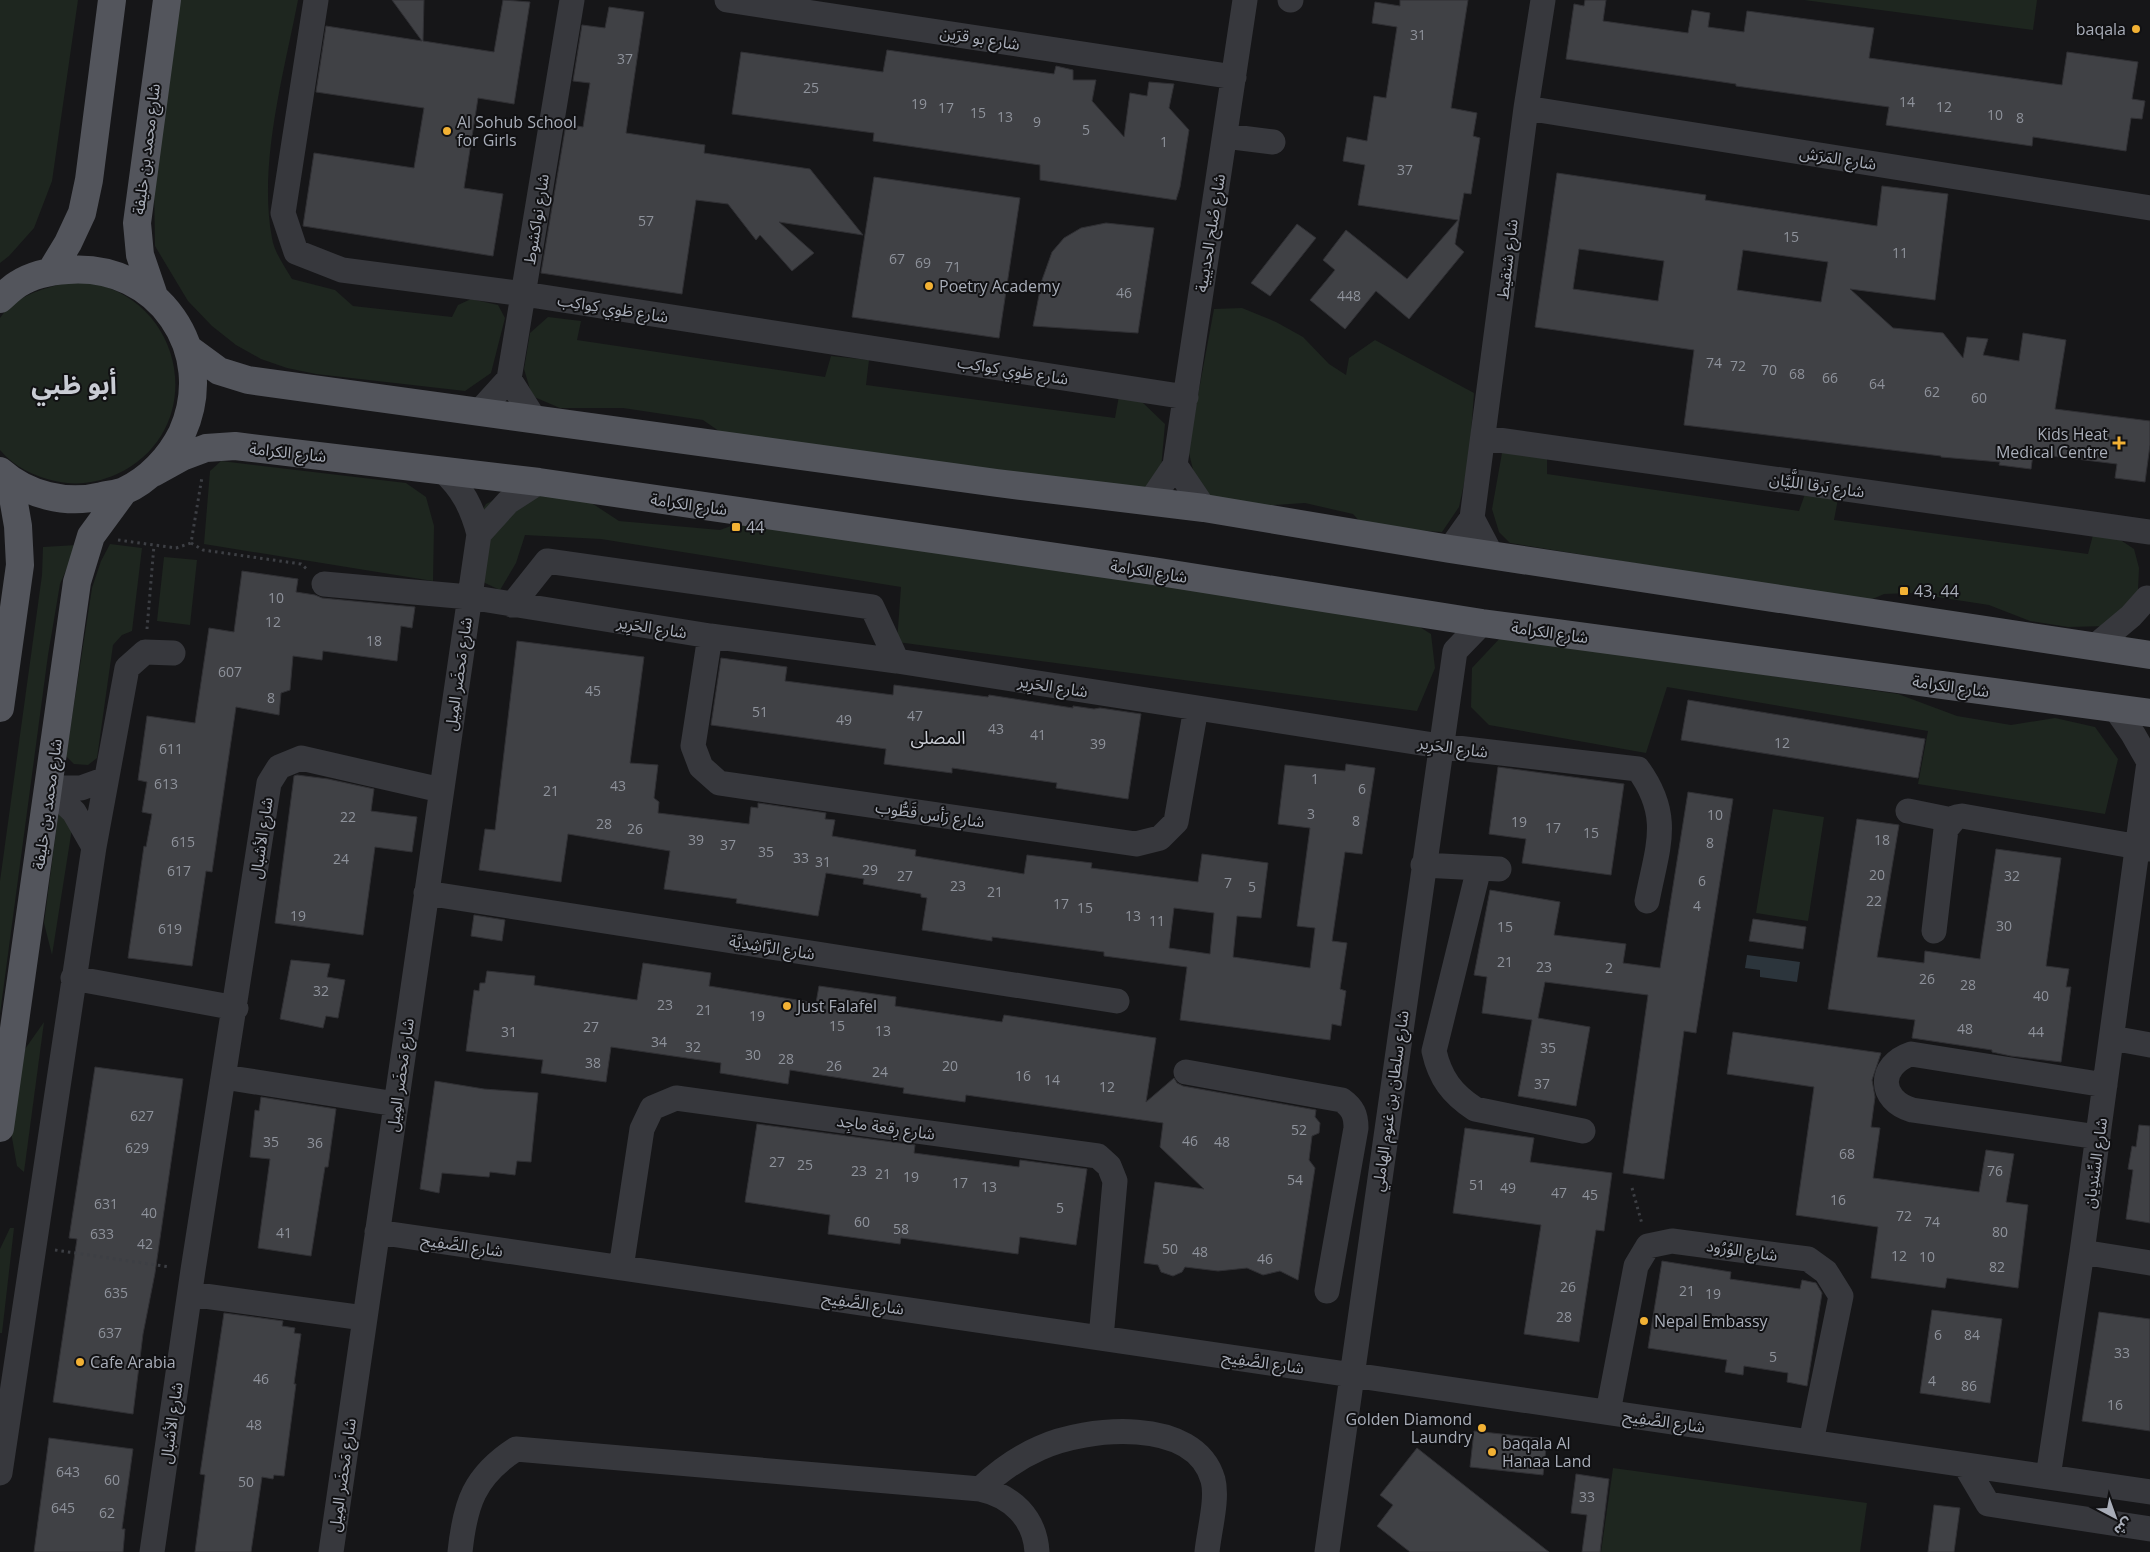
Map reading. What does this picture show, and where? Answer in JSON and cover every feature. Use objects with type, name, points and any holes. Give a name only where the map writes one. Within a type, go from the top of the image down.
[{"type":"main road","points":[[51,271],[68,243],[82,213],[89,180],[112,0]]},
{"type":"main road","name":"شارع محمد بن خليفة","points":[[154,296],[140,256],[137,223],[166,0]]},
{"type":"main road","points":[[0,299],[18,284],[51,271],[87,268],[123,277],[154,296],[175,320],[189,349],[194,383],[189,416],[175,447],[152,473],[124,491],[85,500],[46,497],[5,475]]},
{"type":"main road","points":[[189,349],[219,370],[248,380],[997,483],[1204,508],[1450,550],[2150,655]]},
{"type":"main road","name":"شارع الكرامة","points":[[152,473],[182,457],[206,448],[235,446],[442,470],[539,482],[1143,569],[1432,616],[2150,714]]},
{"type":"main road","points":[[0,708],[20,565],[18,526],[5,475]]},
{"type":"main road","name":"شارع محمد بن خليفة","points":[[0,1128],[78,582],[91,536],[124,491]]},
{"type":"street","name":"شارع طَوِي كِواكِب","points":[[316,0],[283,213],[296,252],[342,270],[524,294],[1186,397]]},
{"type":"street","name":"شارع نواكشوط","points":[[509,379],[572,0]]},
{"type":"street","name":"شارع بو قرَين","points":[[727,0],[1234,77]]},
{"type":"street","name":"شارع صُلح الحديبية","points":[[1150,502],[1175,465],[1245,0]]},
{"type":"street","name":"شارع شنقيط","points":[[1450,550],[1472,518],[1526,108],[1543,0]]},
{"type":"street","name":"شارع المَرَش","points":[[1526,108],[2150,208]]},
{"type":"street","points":[[1225,136],[1273,142]]},
{"type":"street","points":[[479,412],[509,379],[535,420]]},
{"type":"street","name":"شارع بَرقا اللَّيَّان","points":[[1484,438],[2150,532]]},
{"type":"street","points":[[1175,465],[1204,508]]},
{"type":"street","name":"شارع مَحضَر المِيل","points":[[331,1552],[479,534],[468,500],[457,485],[442,470]]},
{"type":"street","points":[[479,534],[508,502],[539,482]]},
{"type":"street","points":[[1472,518],[1492,556]]},
{"type":"street","points":[[512,605],[547,561],[872,607],[897,661]]},
{"type":"street","name":"شارع مَحضَر المِيل","points":[[324,584],[469,597]]},
{"type":"street","points":[[2094,647],[2125,621],[2149,594]]},
{"type":"street","name":"شارع الحَرِير","points":[[469,597],[710,636],[897,661],[1440,746],[1638,770],[1650,786],[1656,799],[1660,823],[1647,901]]},
{"type":"street","points":[[1432,616],[1454,651],[1482,623]]},
{"type":"street","name":"شارع رَأس قَطُّوب","points":[[710,636],[693,746],[701,767],[719,783],[1136,844],[1160,838],[1176,822],[1196,708]]},
{"type":"street","name":"شارع سلطان بن غنوم الهاملي","points":[[1327,1552],[1454,651]]},
{"type":"street","points":[[0,1473],[73,978],[94,847],[127,668],[145,652],[173,653]]},
{"type":"street","name":"شارع السِّندِيان","points":[[2048,1477],[2112,1038],[2144,849],[2149,761],[2115,708]]},
{"type":"street","name":"شارع الأشبال","points":[[152,1552],[269,783],[279,767],[301,758],[441,790]]},
{"type":"street","points":[[49,788],[81,788],[106,779]]},
{"type":"street","points":[[49,788],[74,812],[94,847]]},
{"type":"street","points":[[1908,810],[1952,820]]},
{"type":"street","points":[[1934,931],[1946,828],[1952,820],[1962,816],[2144,849]]},
{"type":"street","points":[[1424,865],[1489,869],[1434,1051],[1438,1068],[1446,1084],[1461,1100],[1475,1109],[1583,1131]]},
{"type":"street","name":"شارع الرَّاشِدِيَّة","points":[[426,893],[1117,1001]]},
{"type":"street","points":[[73,978],[236,1008]]},
{"type":"street","points":[[2112,1038],[2150,1045]]},
{"type":"street","points":[[1398,1050],[1434,1051]]},
{"type":"street","points":[[2098,1137],[1900,1107],[1892,1099],[1887,1088],[1886,1076],[1891,1065],[1900,1058],[1911,1054],[2105,1085]]},
{"type":"street","points":[[1186,1072],[1342,1100],[1354,1112],[1356,1128],[1327,1290]]},
{"type":"street","points":[[224,1077],[396,1104]]},
{"type":"street","name":"شارع رِقعة ماجِد","points":[[621,1268],[642,1129],[652,1108],[676,1098],[1098,1156],[1109,1166],[1115,1181],[1101,1338]]},
{"type":"street","points":[[1356,1128],[1386,1132]]},
{"type":"street","name":"شارع الصَّفِيح","points":[[377,1232],[2150,1492]]},
{"type":"street","name":"شارع الوُرُود","points":[[1648,1246],[1672,1241],[1808,1259],[1826,1272],[1841,1296],[1811,1442]]},
{"type":"street","points":[[1608,1412],[1636,1266],[1648,1246]]},
{"type":"street","points":[[2082,1252],[2150,1263]]},
{"type":"street","points":[[192,1282],[364,1318]]},
{"type":"street","points":[[980,1489],[998,1472],[1019,1458],[1065,1439],[1113,1431],[1137,1432],[1172,1439],[1194,1450],[1208,1468],[1212,1479],[1215,1490],[1207,1552]]},
{"type":"street","points":[[460,1552],[465,1513],[478,1484],[495,1464],[516,1448],[980,1489],[1000,1495],[1017,1507],[1032,1529],[1037,1552]]},
{"type":"street","points":[[1965,1465],[1988,1504],[2150,1529]]},
{"type":"path","points":[[191,543],[202,477]]},
{"type":"path","points":[[113,540],[176,548],[191,543],[203,550],[301,564],[324,584]]},
{"type":"path","points":[[145,652],[154,545]]},
{"type":"path","points":[[1632,1188],[1648,1246]]},
{"type":"path","points":[[33,1247],[192,1282]]},
{"type":"shaded area","points":[[0,0],[78,0],[52,181],[34,228],[9,256],[0,263]]},
{"type":"shaded area","points":[[180,0],[298,0],[274,119],[268,180],[273,243],[292,279],[335,290],[353,306],[452,317],[458,305],[471,299],[498,305],[505,318],[491,373],[465,391],[316,374],[287,368],[261,359],[236,345],[212,326],[188,301],[155,246],[154,183]]},
{"type":"shaded area","points":[[1804,0],[2037,0],[2033,30]]},
{"type":"shaded area","points":[[66,283],[100,285],[130,299],[153,320],[168,346],[175,374],[174,403],[164,431],[145,455],[117,474],[102,480],[86,483],[63,483],[40,476],[18,466],[0,450],[0,318],[6,310],[30,294]]},
{"type":"shaded area","points":[[1242,308],[1276,322],[1303,337],[1329,364],[1346,375],[1349,358],[1375,340],[1474,393],[1469,460],[1459,507],[1442,532],[1365,527],[1353,514],[1305,503],[1274,505],[1259,510],[1206,497],[1196,482],[1188,449],[1214,309]]},
{"type":"shaded area","points":[[548,317],[581,321],[577,340],[825,377],[831,356],[869,360],[866,385],[1115,418],[1119,396],[1141,401],[1165,424],[1161,469],[1145,496],[726,436],[703,420],[623,408],[560,408],[532,396],[524,369],[530,333]]},
{"type":"shaded area","points":[[1502,453],[1547,457],[1547,474],[1799,511],[1805,494],[1838,499],[1834,520],[2088,554],[2093,535],[2119,539],[2134,549],[2139,568],[2138,590],[2108,626],[2068,627],[2030,621],[1989,605],[1911,593],[1884,594],[1868,601],[1510,543],[1499,532],[1492,509]]},
{"type":"shaded area","points":[[221,461],[406,483],[426,497],[434,526],[433,581],[204,544],[210,471]]},
{"type":"shaded area","points":[[508,493],[587,500],[619,521],[720,530],[755,517],[1410,621],[1431,634],[1435,668],[1417,711],[897,642],[901,587],[601,539],[525,535],[516,563],[500,590],[485,583],[470,564],[475,522],[486,504]]},
{"type":"shaded area","points":[[110,544],[142,548],[132,631],[122,635],[113,645],[97,758],[88,765],[74,764],[66,756],[92,588],[101,561]]},
{"type":"shaded area","points":[[77,545],[60,584],[48,655],[0,1014],[0,881],[42,575],[43,547]]},
{"type":"shaded area","points":[[164,557],[197,560],[190,625],[157,621]]},
{"type":"shaded area","points":[[1501,637],[1898,694],[1957,716],[2011,725],[2055,718],[2095,727],[2118,759],[2105,814],[1918,784],[1928,731],[1667,687],[1646,753],[1489,725],[1471,707],[1472,668]]},
{"type":"shaded area","points":[[59,809],[73,822],[52,955],[44,923]]},
{"type":"shaded area","points":[[1773,809],[1824,817],[1808,921],[1756,913]]},
{"type":"shaded area","points":[[1747,955],[1800,962],[1797,982],[1760,977],[1760,970],[1745,968]]},
{"type":"shaded area","points":[[44,1022],[24,1172],[17,1166],[11,1132],[25,1049]]},
{"type":"shaded area","points":[[10,1228],[14,1228],[2,1333],[0,1333],[0,1249]]},
{"type":"shaded area","points":[[1613,1468],[1867,1503],[1860,1552],[1601,1552]]},
{"type":"building","name":"Al Sohub School for Girls","points":[[392,0],[424,0],[423,41],[494,52],[503,0],[530,2],[514,104],[478,98],[464,188],[503,194],[493,256],[303,226],[314,153],[414,168],[424,108],[316,92],[326,26],[422,41]]},
{"type":"building","points":[[1400,0],[1468,0],[1451,108],[1477,113],[1473,136],[1480,138],[1471,194],[1464,193],[1455,244],[1464,252],[1409,319],[1376,291],[1345,329],[1310,300],[1335,270],[1323,260],[1346,230],[1407,279],[1458,220],[1358,205],[1365,165],[1343,161],[1347,137],[1367,141],[1374,96],[1386,98],[1397,27],[1372,23],[1375,2],[1400,6]]},
{"type":"building","points":[[1585,0],[1606,0],[1603,21],[1688,33],[1692,10],[1710,13],[1708,27],[1744,32],[1747,11],[1874,28],[1869,58],[2062,85],[2067,52],[2138,62],[2132,99],[2145,101],[2142,119],[2131,118],[2126,151],[2033,137],[2032,146],[1886,125],[1889,107],[1736,86],[1736,84],[1566,59],[1574,4],[1584,6]]},
{"type":"building","points":[[609,7],[644,12],[626,133],[705,145],[704,153],[810,169],[863,235],[779,222],[814,253],[792,271],[760,235],[756,240],[728,204],[696,200],[682,294],[541,273],[566,124],[583,127],[590,83],[573,81],[582,25],[605,28]]},
{"type":"building","points":[[887,50],[1054,74],[1056,66],[1073,70],[1073,80],[1096,80],[1092,101],[1124,137],[1130,93],[1147,96],[1149,82],[1174,84],[1169,108],[1189,130],[1180,187],[1176,200],[1040,180],[1040,165],[873,141],[874,133],[732,114],[741,52],[883,72]]},
{"type":"building","points":[[1557,173],[1706,195],[1705,200],[1877,226],[1882,186],[1948,194],[1935,300],[1850,289],[1893,328],[1943,333],[1963,358],[1967,337],[1988,339],[1983,355],[2019,361],[2023,333],[2066,340],[2055,409],[2150,421],[2150,445],[2145,482],[2115,478],[2117,464],[2069,458],[2033,454],[2031,469],[1999,465],[2000,462],[1941,457],[1684,425],[1694,350],[1535,327]],"holes":[[[1579,249],[1664,261],[1658,301],[1573,289]],[[1743,250],[1828,262],[1821,302],[1737,290]]]},
{"type":"building","points":[[874,177],[1020,198],[999,338],[852,317]]},
{"type":"building","points":[[1106,223],[1154,228],[1138,333],[1033,326],[1042,280],[1052,252],[1064,238],[1081,228]]},
{"type":"building","points":[[1297,224],[1316,238],[1270,296],[1251,283]]},
{"type":"building","points":[[242,571],[298,579],[296,592],[322,598],[415,607],[412,628],[401,626],[397,661],[323,651],[322,660],[293,656],[290,690],[281,693],[279,715],[236,707],[212,872],[206,871],[192,966],[128,958],[144,846],[146,847],[152,814],[142,812],[147,782],[138,780],[147,716],[195,723],[209,628],[234,632]]},
{"type":"building","points":[[517,641],[644,657],[630,763],[658,765],[654,798],[659,802],[658,813],[749,824],[751,807],[758,808],[758,803],[826,813],[825,819],[835,820],[832,836],[916,850],[915,856],[1024,874],[1027,855],[1092,863],[1091,868],[1198,882],[1202,854],[1268,863],[1261,918],[1237,916],[1233,957],[1310,968],[1315,928],[1297,926],[1310,828],[1278,824],[1285,765],[1345,771],[1346,764],[1375,768],[1362,854],[1345,852],[1332,941],[1347,943],[1340,989],[1346,991],[1341,1026],[1332,1024],[1330,1040],[1180,1020],[1187,967],[1104,956],[1104,952],[992,937],[992,941],[922,930],[927,898],[921,897],[921,894],[863,884],[864,879],[826,873],[818,916],[736,903],[737,899],[664,889],[670,851],[568,834],[561,882],[479,870],[485,829],[495,830]],"holes":[[[1174,908],[1214,913],[1210,954],[1169,948]]]},
{"type":"building","points":[[721,658],[787,667],[785,681],[893,695],[894,685],[988,697],[989,695],[1073,708],[1073,706],[1100,708],[1141,714],[1128,799],[1056,788],[1057,783],[952,768],[952,773],[884,764],[886,749],[711,725]]},
{"type":"building","points":[[1688,700],[1925,739],[1918,778],[1681,740]]},
{"type":"building","points":[[1498,767],[1624,784],[1611,875],[1522,863],[1526,839],[1489,834]]},
{"type":"building","points":[[294,776],[328,779],[374,789],[371,811],[417,817],[412,852],[375,847],[363,935],[275,923]]},
{"type":"building","points":[[1688,792],[1733,799],[1696,1033],[1684,1031],[1664,1179],[1623,1173],[1648,995],[1545,982],[1538,1018],[1590,1027],[1576,1106],[1518,1096],[1532,1020],[1482,1013],[1487,977],[1474,975],[1490,890],[1560,902],[1554,935],[1626,944],[1623,963],[1660,968]]},
{"type":"building","points":[[1857,819],[1899,825],[1877,957],[1924,963],[1925,951],[1980,959],[1996,849],[2061,858],[2046,966],[2069,969],[2066,987],[2071,987],[2061,1062],[2011,1056],[1992,1052],[1992,1050],[1912,1038],[1915,1020],[1828,1009]]},
{"type":"building","points":[[474,915],[505,920],[502,941],[471,936]]},
{"type":"building","points":[[1753,919],[1806,927],[1803,949],[1749,941]]},
{"type":"building","points":[[291,960],[330,964],[327,977],[345,980],[338,1018],[326,1016],[323,1028],[280,1019]]},
{"type":"building","points":[[643,963],[711,973],[709,986],[816,1003],[819,986],[896,997],[895,1006],[1002,1022],[1004,1015],[1156,1038],[1146,1102],[1174,1078],[1177,1083],[1183,1086],[1316,1110],[1315,1117],[1320,1123],[1319,1133],[1312,1136],[1309,1160],[1315,1168],[1298,1280],[1280,1271],[1263,1275],[1247,1268],[1218,1271],[1185,1267],[1182,1272],[1173,1276],[1161,1272],[1158,1265],[1144,1263],[1155,1182],[1204,1189],[1160,1147],[1163,1123],[966,1095],[965,1102],[903,1093],[904,1088],[790,1070],[788,1084],[720,1073],[721,1063],[611,1047],[606,1082],[541,1073],[543,1060],[466,1051],[474,990],[479,991],[480,983],[485,983],[487,971],[535,976],[534,985],[637,1000]]},
{"type":"building","points":[[1733,1032],[1881,1053],[1872,1080],[1875,1097],[1871,1127],[1880,1128],[1873,1178],[1979,1192],[1986,1150],[2014,1154],[2006,1202],[2028,1205],[2018,1288],[1947,1278],[1945,1288],[1871,1278],[1878,1227],[1796,1215],[1814,1087],[1727,1074]]},
{"type":"building","points":[[95,1067],[183,1079],[155,1273],[143,1334],[133,1414],[53,1402],[77,1239],[69,1238]]},
{"type":"building","points":[[435,1081],[484,1089],[538,1093],[531,1162],[517,1161],[515,1175],[490,1172],[489,1177],[442,1173],[439,1193],[420,1189]]},
{"type":"building","points":[[261,1097],[336,1109],[328,1167],[325,1167],[311,1256],[258,1248],[270,1159],[250,1157],[255,1110],[259,1111]]},
{"type":"building","points":[[757,1124],[915,1145],[914,1153],[1019,1167],[1020,1160],[1087,1169],[1076,1245],[1020,1237],[1018,1254],[901,1238],[900,1244],[828,1234],[830,1215],[745,1202]]},
{"type":"building","points":[[2139,1125],[2150,1126],[2150,1223],[2126,1219],[2133,1170],[2128,1169],[2132,1146],[2136,1147]]},
{"type":"building","points":[[1465,1128],[1534,1138],[1530,1162],[1612,1173],[1604,1231],[1596,1230],[1579,1342],[1524,1334],[1541,1225],[1453,1213]]},
{"type":"building","points":[[1662,1261],[1731,1272],[1730,1279],[1800,1289],[1802,1280],[1816,1283],[1822,1293],[1807,1386],[1787,1382],[1788,1373],[1744,1366],[1743,1375],[1725,1372],[1727,1360],[1648,1348]]},
{"type":"building","points":[[1932,1310],[2002,1319],[1990,1403],[1920,1393]]},
{"type":"building","points":[[2099,1312],[2150,1319],[2150,1431],[2082,1421]]},
{"type":"building","points":[[224,1313],[283,1321],[282,1326],[295,1328],[294,1333],[301,1334],[294,1384],[296,1384],[284,1476],[274,1475],[273,1479],[262,1477],[251,1552],[195,1552],[205,1475],[200,1474]]},
{"type":"building","points":[[1474,1431],[1547,1439],[1543,1475],[1470,1467]]},
{"type":"building","points":[[49,1438],[133,1449],[122,1529],[125,1529],[123,1552],[34,1552]]},
{"type":"building","points":[[1417,1448],[1549,1552],[1410,1552],[1377,1526],[1393,1505],[1380,1495]]},
{"type":"building","points":[[1576,1474],[1609,1479],[1600,1552],[1582,1552],[1587,1515],[1571,1513]]},
{"type":"building","points":[[1934,1505],[1960,1508],[1954,1552],[1928,1552]]},
{"type":"place","name":"baqala","points":[[2136,29]]},
{"type":"place","name":"Al Sohub School for Girls","points":[[447,131]]},
{"type":"place","name":"Poetry Academy","points":[[929,286]]},
{"type":"place","name":"Kids Heat Medical Centre","points":[[2119,443]]},
{"type":"place","name":"44","points":[[736,527]]},
{"type":"place","name":"43, 44","points":[[1904,591]]},
{"type":"place","name":"Just Falafel","points":[[787,1006]]},
{"type":"place","name":"Nepal Embassy","points":[[1644,1321]]},
{"type":"place","name":"Cafe Arabia","points":[[80,1362]]},
{"type":"place","name":"Golden Diamond Laundry","points":[[1482,1428]]},
{"type":"place","name":"baqala Al Hanaa Land","points":[[1492,1452]]},
{"type":"district","name":"أبو ظبي","points":[[74,384]]},
{"type":"district","name":"المصلى","points":[[938,737]]}]
